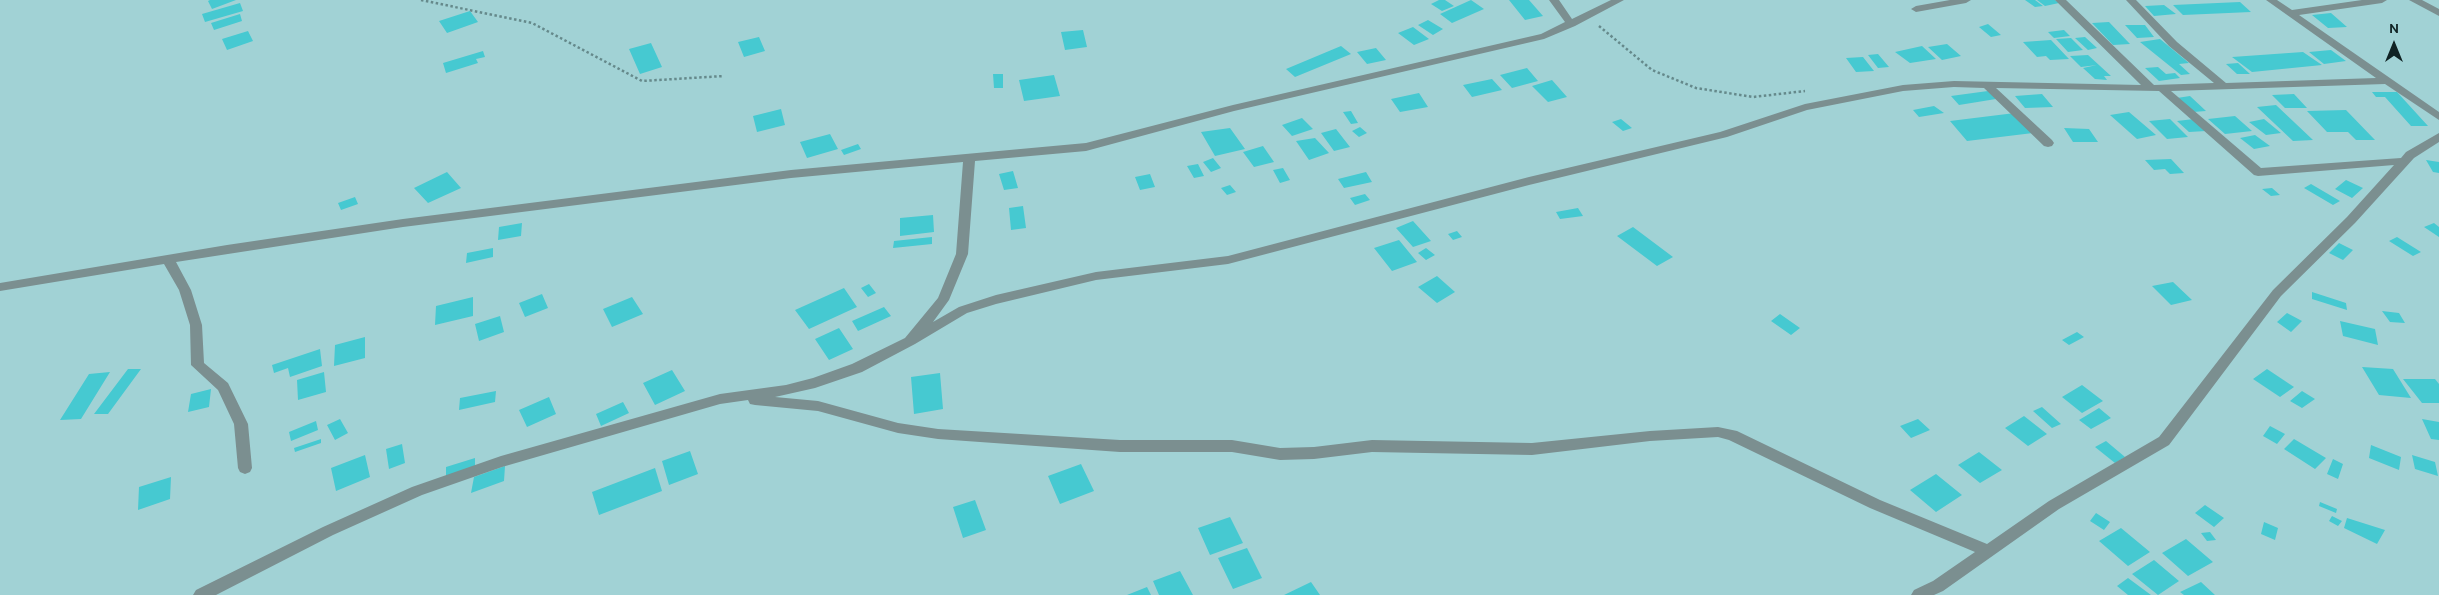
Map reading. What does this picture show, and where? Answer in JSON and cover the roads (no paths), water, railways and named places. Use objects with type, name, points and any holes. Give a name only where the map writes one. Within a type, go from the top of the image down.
[{"type":"street","points":[[1554,0],[1571,24]]},
{"type":"street","points":[[0,287],[403,223],[791,174],[1086,147],[1233,108],[1544,36],[1620,0]]},
{"type":"street","points":[[1916,9],[1966,0]]},
{"type":"street","points":[[2060,0],[2157,88],[2258,172],[2405,161]]},
{"type":"street","points":[[2131,0],[2173,44],[2224,86]]},
{"type":"street","points":[[2272,0],[2439,117]]},
{"type":"street","points":[[2292,13],[2382,0]]},
{"type":"street","points":[[2414,0],[2439,14]]},
{"type":"street","points":[[201,595],[328,531],[417,491],[501,462],[720,399],[786,390],[815,383],[857,368],[910,341],[963,310],[1067,281],[1155,268],[1228,260],[1529,181],[1722,135],[1804,107],[1903,88],[1986,84],[2157,88],[2390,81]]},
{"type":"street","points":[[1986,84],[2048,143]]},
{"type":"street","points":[[1918,595],[1938,586],[2054,505],[2164,441],[2277,293],[2351,220],[2405,161],[2439,136]]},
{"type":"street","points":[[910,341],[943,300],[962,254],[969,159]]},
{"type":"street","points":[[168,259],[185,290],[196,325],[198,365],[223,387],[241,424],[246,468]]},
{"type":"street","points":[[0,278],[22,283]]},
{"type":"street","points":[[720,399],[775,401],[818,406],[898,428],[938,434],[1120,446],[1232,446],[1280,454],[1314,453],[1388,446],[1532,449],[1650,436],[1718,432],[1732,435],[1875,504],[1988,551]]}]
